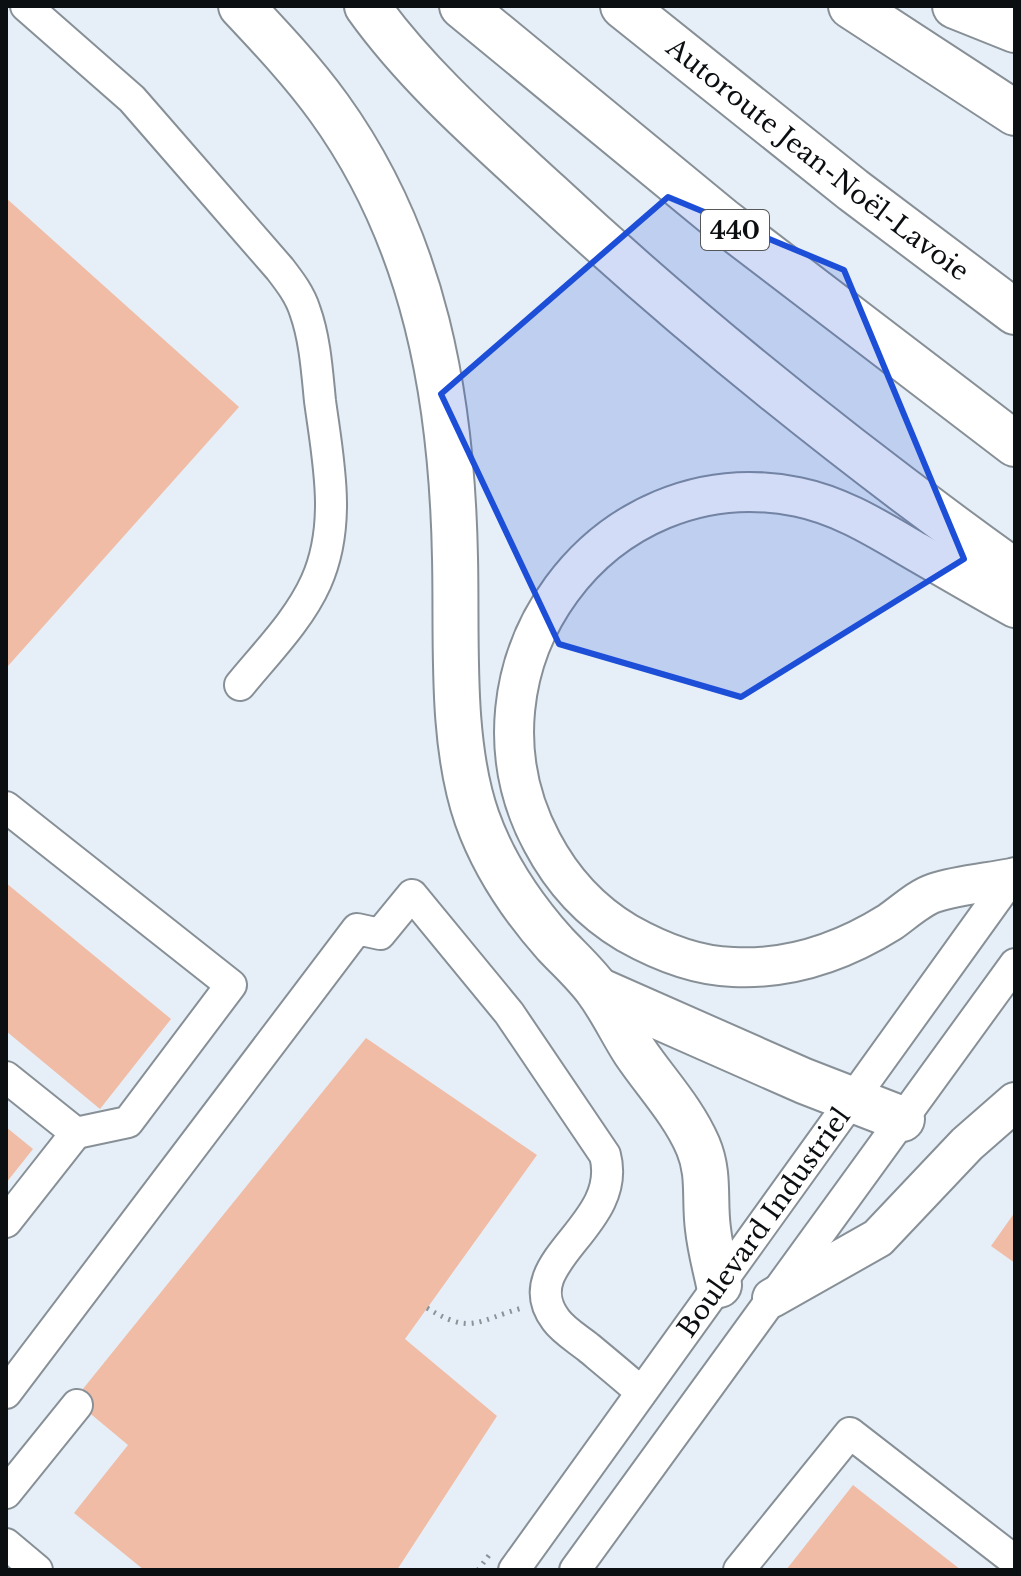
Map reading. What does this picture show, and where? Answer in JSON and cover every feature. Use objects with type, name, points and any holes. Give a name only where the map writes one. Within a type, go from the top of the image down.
[{"type":"highway","points":[[241,6],[330,110],[376,187],[411,268],[435,351],[448,428],[455,532],[460,734],[471,798],[488,843],[510,886],[537,923],[598,990],[635,1052],[690,1128],[706,1174],[707,1226],[719,1285]]},
{"type":"highway","points":[[367,6],[391,40],[447,96],[642,279],[799,410],[1015,572]]},
{"type":"highway","name":"440","points":[[462,6],[734,229],[1015,444]]},
{"type":"highway","name":"Autoroute Jean-Noël-Lavoie","points":[[623,6],[842,182],[1015,312]]},
{"type":"highway","points":[[851,6],[1015,113]]},
{"type":"highway","points":[[955,6],[1015,30]]},
{"type":"highway","points":[[598,990],[804,1081],[902,1119]]},
{"type":"main road","points":[[1013,876],[931,894],[868,935],[815,957],[753,967],[694,961],[638,939],[618,927],[570,885],[545,849],[526,809],[515,763],[514,728],[517,692],[529,646],[565,583],[583,562],[619,532],[659,511],[708,496],[752,492],[775,494],[798,497],[843,511],[1015,608]]},
{"type":"main road","points":[[772,1298],[878,1238],[942,1169],[1015,1102]]},
{"type":"street","points":[[26,6],[132,99],[280,269],[297,293],[309,322],[331,489],[328,541],[317,580],[308,598],[240,685]]},
{"type":"street","points":[[6,807],[231,985],[128,1122],[76,1133],[6,1222]]},
{"type":"street","name":"Boulevard Industriel","points":[[514,1570],[1013,876]]},
{"type":"street","points":[[6,1393],[357,929],[380,934],[412,895],[509,1013],[605,1155],[608,1175],[601,1201],[545,1281],[546,1301],[557,1322],[641,1392]]},
{"type":"street","name":"Boulevard Industriel","points":[[575,1570],[1015,964]]},
{"type":"street","points":[[6,1077],[76,1133]]},
{"type":"street","points":[[6,1493],[77,1405]]},
{"type":"street","points":[[739,1570],[850,1433],[1015,1561]]},
{"type":"street","points":[[6,1544],[37,1570]]},
{"type":"path","points":[[427,1308],[450,1322],[463,1325],[546,1301]]},
{"type":"highlighted area","points":[[668,197],[844,270],[964,559],[741,697],[559,644],[441,394]]},
{"type":"building","points":[[6,198],[239,407],[8,666],[6,664]]},
{"type":"building","points":[[6,883],[171,1019],[100,1109],[6,1031]]},
{"type":"building","points":[[366,1038],[537,1155],[405,1339],[497,1416],[397,1570],[144,1570],[74,1513],[128,1445],[74,1400]]},
{"type":"building","points":[[6,1127],[33,1149],[6,1183]]},
{"type":"building","points":[[1015,1212],[1015,1263],[991,1246]]},
{"type":"building","points":[[853,1485],[961,1570],[786,1570]]}]
